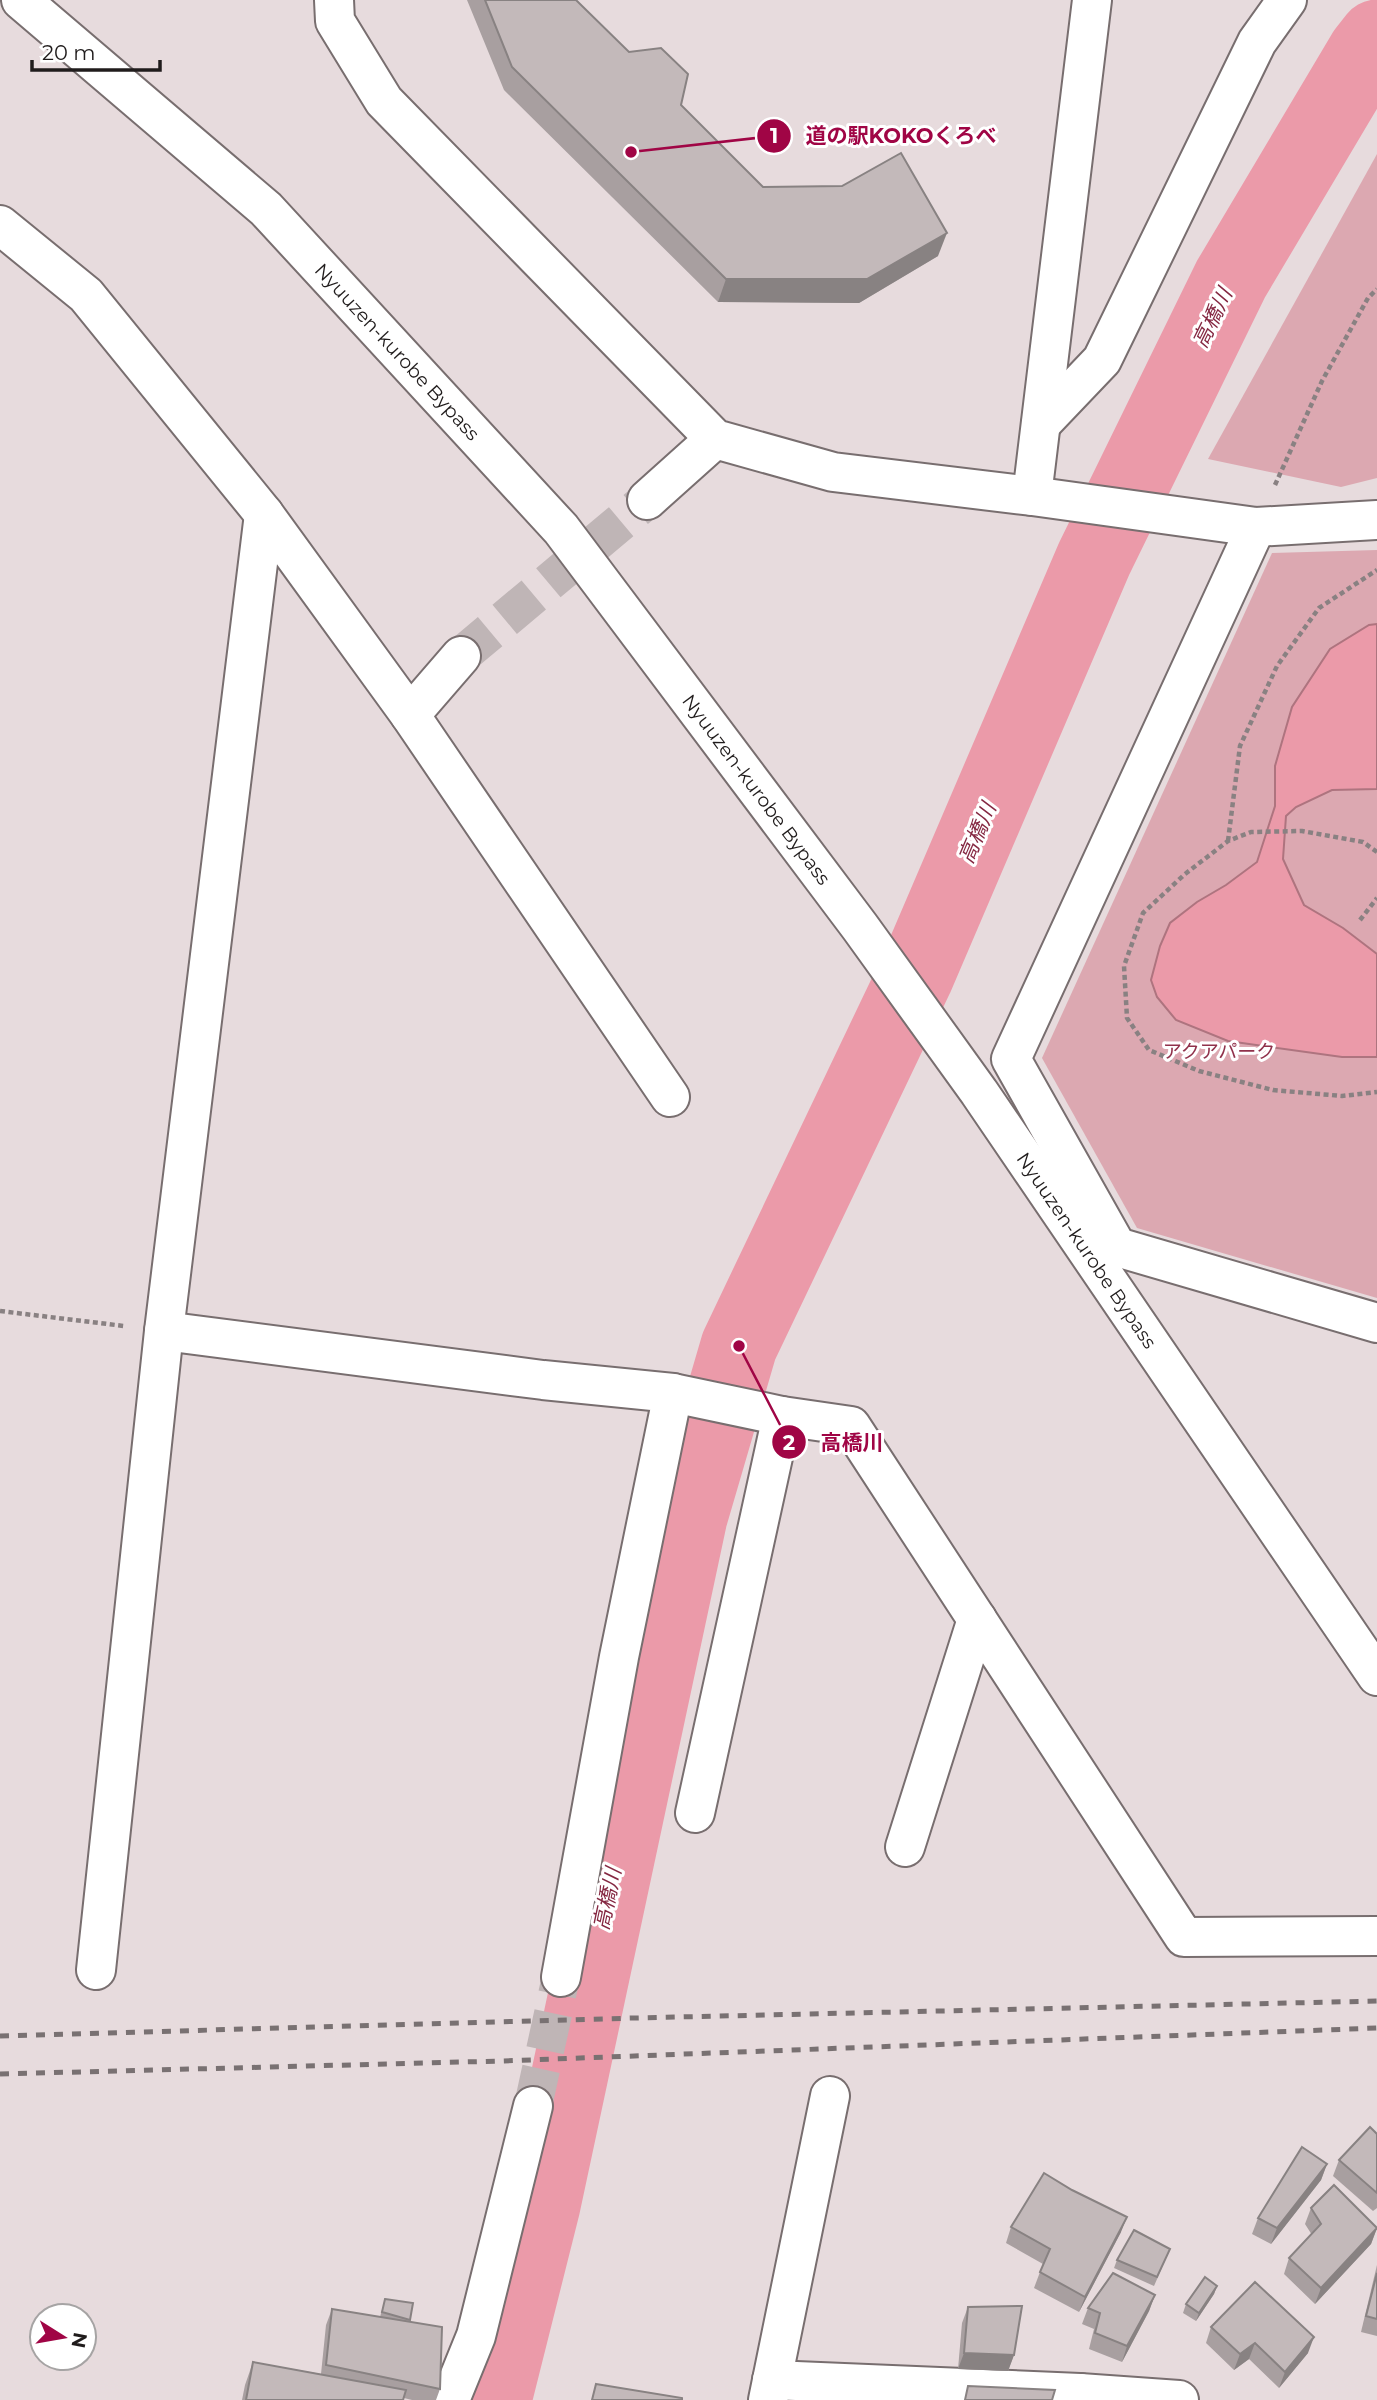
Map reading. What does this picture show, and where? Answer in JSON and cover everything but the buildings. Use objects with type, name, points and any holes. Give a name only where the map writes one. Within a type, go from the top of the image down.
[{"type":"main road","name":"Nyuuzen-kurobe Bypass","points":[[21,0],[266,209],[561,529],[860,927],[979,1093],[1377,1676]]},
{"type":"main road","points":[[334,0],[335,21],[384,101],[715,439],[833,472],[1239,525],[1377,520]]},
{"type":"main road","points":[[1032,496],[1092,0]]},
{"type":"main road","points":[[1041,424],[1102,360],[1257,42],[1287,0]]},
{"type":"main road","points":[[0,225],[86,295],[264,514],[410,715],[670,1097]]},
{"type":"main road","points":[[647,500],[715,439]]},
{"type":"main road","points":[[96,1970],[164,1331],[264,514]]},
{"type":"main road","points":[[1239,525],[1011,1059],[1117,1247],[1377,1323]]},
{"type":"main road","points":[[410,715],[461,656]]},
{"type":"main road","points":[[164,1331],[543,1380],[673,1393],[782,1416],[851,1426],[1184,1937],[1377,1936]]},
{"type":"main road","points":[[561,1977],[620,1657],[673,1393]]},
{"type":"main road","points":[[695,1813],[782,1416]]},
{"type":"main road","points":[[905,1846],[977,1619]]},
{"type":"main road","points":[[830,2096],[770,2390],[1178,2400]]},
{"type":"main road","points":[[450,2400],[476,2336],[533,2106]]},
{"type":"path","points":[[1239,525],[1368,298],[1377,289]]},
{"type":"path","points":[[1228,841],[1240,746],[1277,666],[1319,608],[1377,570]]},
{"type":"path","points":[[1377,852],[1363,842],[1302,831],[1251,832],[1228,841],[1185,874],[1143,913],[1124,966],[1128,1018],[1149,1049],[1199,1071],[1273,1090],[1342,1096],[1377,1092]]},
{"type":"path","points":[[1360,920],[1377,898]]},
{"type":"path","points":[[0,1311],[164,1331]]},
{"type":"green space","points":[[1377,154],[1377,478],[1341,487],[1208,459]]},
{"type":"green space","name":"アクアパーク","points":[[1377,550],[1377,1298],[1137,1228],[1042,1058],[1272,553]]},
{"type":"shaded area","points":[[1377,624],[1377,789],[1332,790],[1296,807],[1286,816],[1283,859],[1304,905],[1343,928],[1377,954],[1377,1057],[1342,1057],[1228,1041],[1176,1020],[1157,997],[1151,980],[1160,946],[1170,923],[1257,862],[1275,806],[1275,766],[1292,707],[1330,649],[1369,625]]},
{"type":"waterway","name":"高橋川","points":[[493,2400],[542,2205],[689,1517],[739,1346],[915,977],[1094,559],[1231,279],[1366,52],[1377,38]]},
{"type":"tunnel","points":[[461,656],[647,500]]},
{"type":"tunnel","points":[[533,2106],[561,1977]]},
{"type":"railway","points":[[0,2036],[1377,2001]]},
{"type":"railway","points":[[0,2074],[501,2061],[1377,2028]]},
{"type":"place","name":"道の駅KOKOくろべ","points":[[631,152]]},
{"type":"place","name":"高橋川","points":[[739,1346]]}]
